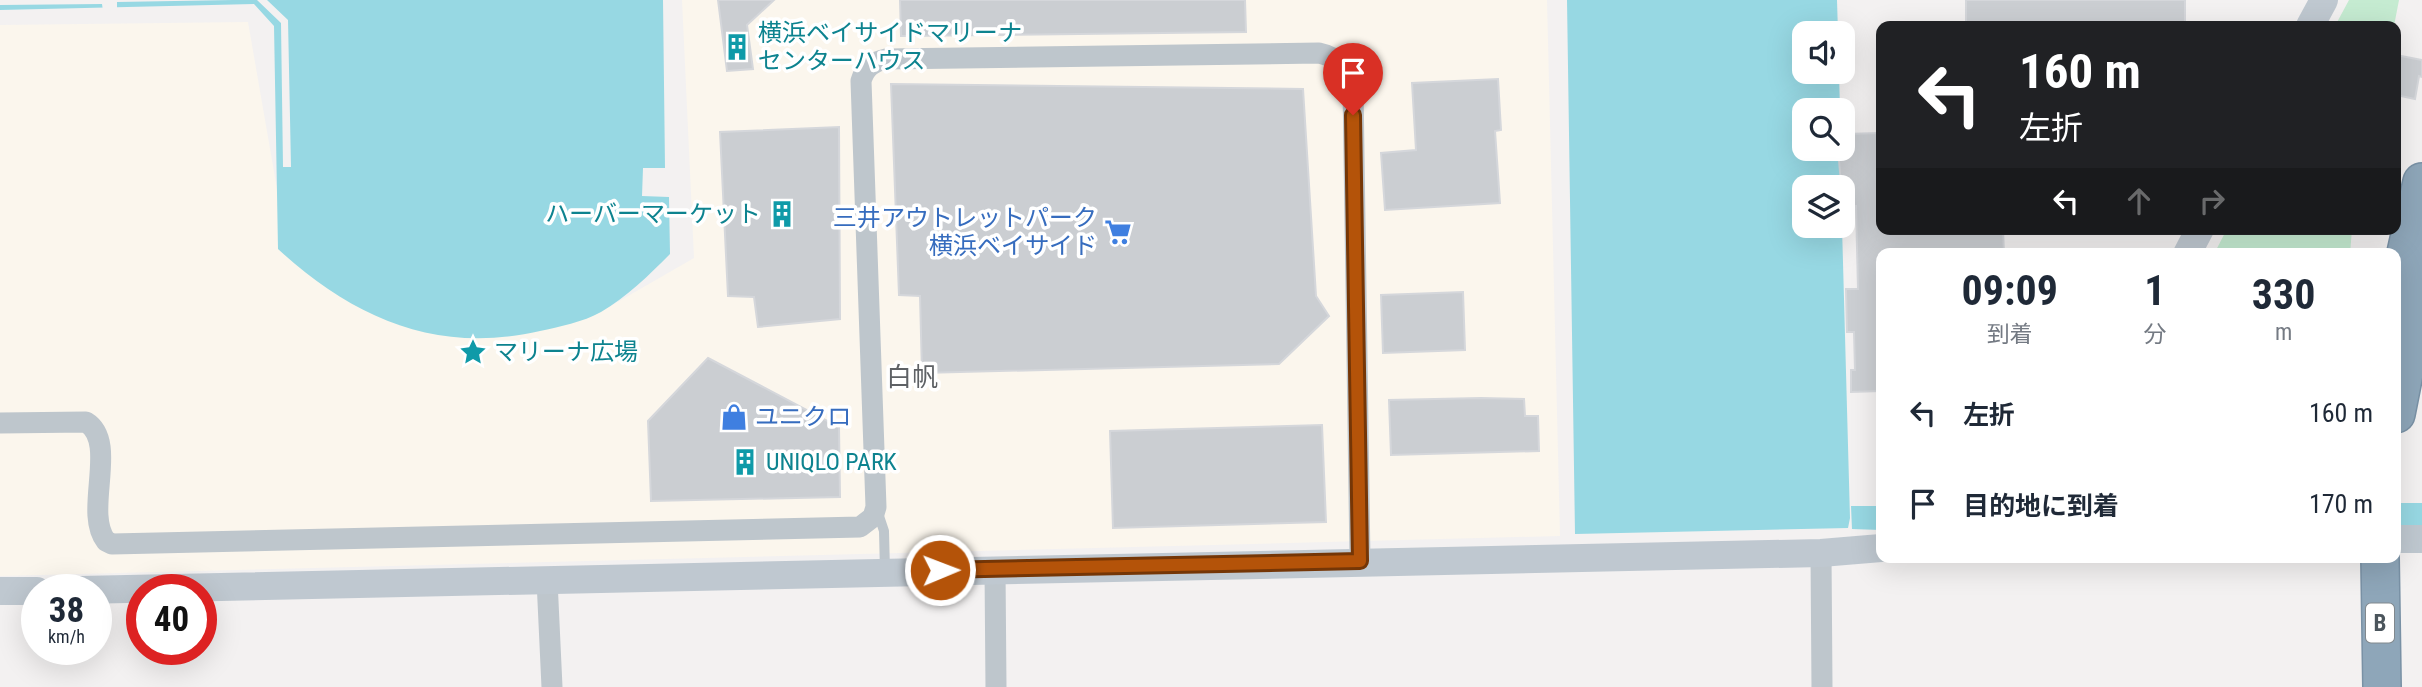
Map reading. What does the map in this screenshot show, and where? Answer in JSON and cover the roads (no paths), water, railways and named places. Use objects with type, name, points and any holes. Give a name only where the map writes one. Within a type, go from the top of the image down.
[{"type":"highway","points":[[2401,275],[2422,182]]},
{"type":"highway","points":[[2401,389],[2422,282]]},
{"type":"highway","points":[[2374,563],[2380,687]]},
{"type":"highway","name":"B","points":[[2380,563],[2380,687]]},
{"type":"street","points":[[2312,21],[2324,0]]},
{"type":"street","points":[[0,423],[86,422],[93,426],[100,440],[99,527],[106,541],[112,544],[860,527],[873,517],[876,507],[861,81],[873,62],[886,59],[1319,53],[1339,62],[1349,74],[1353,88],[1360,561]]},
{"type":"street","points":[[2401,539],[2422,539]]},
{"type":"street","points":[[112,589],[1821,553],[1876,548]]},
{"type":"street","points":[[1821,553],[1822,687]]},
{"type":"street","points":[[995,569],[996,687]]},
{"type":"street","points":[[547,580],[552,687]]},
{"type":"street","points":[[0,592],[21,591]]},
{"type":"lane","points":[[876,507],[884,531],[885,572]]},
{"type":"water","points":[[0,0],[663,0],[665,168],[643,168],[642,196],[669,197],[670,254],[620,300],[587,319],[563,326],[502,337],[466,338],[432,334],[398,325],[367,312],[336,294],[278,249],[274,26],[254,4],[0,10]]},
{"type":"water","points":[[1567,0],[1837,0],[1838,21],[1792,21],[1792,84],[1839,84],[1840,98],[1792,98],[1792,161],[1841,161],[1841,175],[1792,175],[1792,238],[1842,238],[1850,518],[1848,528],[1575,534]]},
{"type":"water","points":[[2401,503],[2422,503],[2422,539],[2401,539]]},
{"type":"water","points":[[1851,506],[1876,506],[1876,530],[1852,529]]},
{"type":"place","name":"横浜ベイサイドマリーナ センターハウス","points":[[737,47]]},
{"type":"place","name":"ハーバーマーケット","points":[[782,214]]},
{"type":"place","name":"三井アウトレットパーク 横浜ベイサイド","points":[[1118,232]]},
{"type":"place","name":"マリーナ広場","points":[[473,352]]},
{"type":"place","name":"ユニクロ","points":[[734,417]]},
{"type":"place","name":"UNIQLO PARK","points":[[745,462]]},
{"type":"district","name":"白帆","points":[[912,377]]}]
